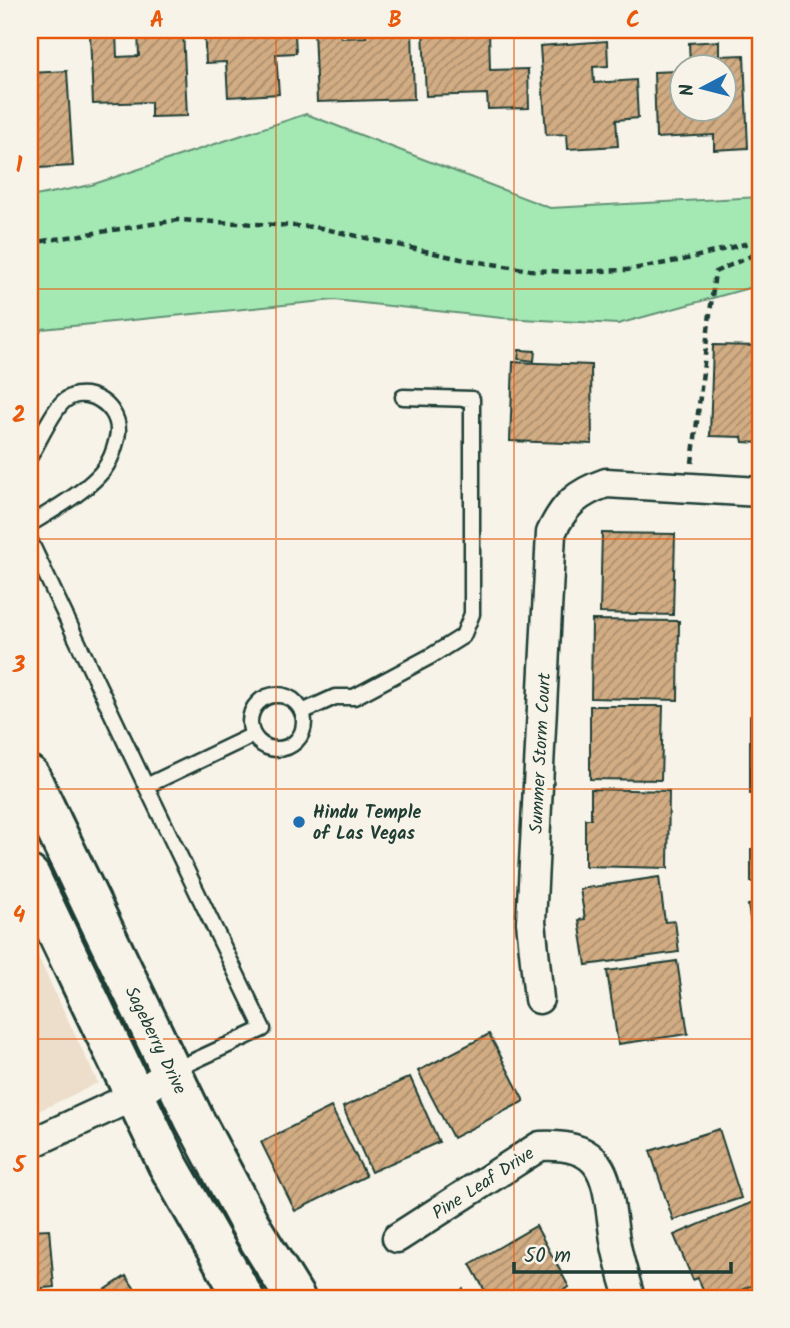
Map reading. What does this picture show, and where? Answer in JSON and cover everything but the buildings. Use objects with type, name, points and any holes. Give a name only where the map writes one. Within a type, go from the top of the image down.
[{"type":"street","name":"Summer Storm Court","points":[[539,999],[531,922],[551,533],[562,509],[582,491],[606,483],[690,488]]},
{"type":"street","points":[[690,488],[760,492]]},
{"type":"street","name":"Sageberry Drive","points":[[30,776],[220,1171],[295,1298]]},
{"type":"street","points":[[30,876],[190,1207],[244,1298]]},
{"type":"street","points":[[30,1144],[135,1096],[171,1072]]},
{"type":"street","name":"Pine Leaf Drive","points":[[397,1238],[540,1146],[566,1145],[590,1156],[606,1177],[615,1244],[630,1298]]},
{"type":"lane","points":[[30,456],[63,402],[81,395],[96,396],[110,410],[118,429],[109,463],[85,487],[30,524]]},
{"type":"lane","points":[[302,712],[335,698],[354,697],[431,656],[463,636],[472,614],[472,399],[403,397]]},
{"type":"lane","points":[[30,541],[263,1029],[171,1072]]},
{"type":"lane","points":[[285,696],[302,712],[302,733],[290,746],[273,749],[258,742],[253,735],[250,717],[254,708],[267,697],[285,696]]},
{"type":"lane","points":[[146,786],[253,735]]},
{"type":"path","points":[[30,243],[178,220],[316,227],[461,259],[530,270],[570,272],[627,270],[683,260],[760,240]]},
{"type":"path","points":[[690,488],[715,272],[760,252]]},
{"type":"shaded area","points":[[30,940],[98,1083],[30,1115]]},
{"type":"green space","points":[[306,114],[550,208],[760,197],[760,285],[618,324],[502,318],[334,300],[42,329],[30,346],[30,197],[91,185]]},
{"type":"place","name":"Hindu Temple of Las Vegas","points":[[299,822]]}]
